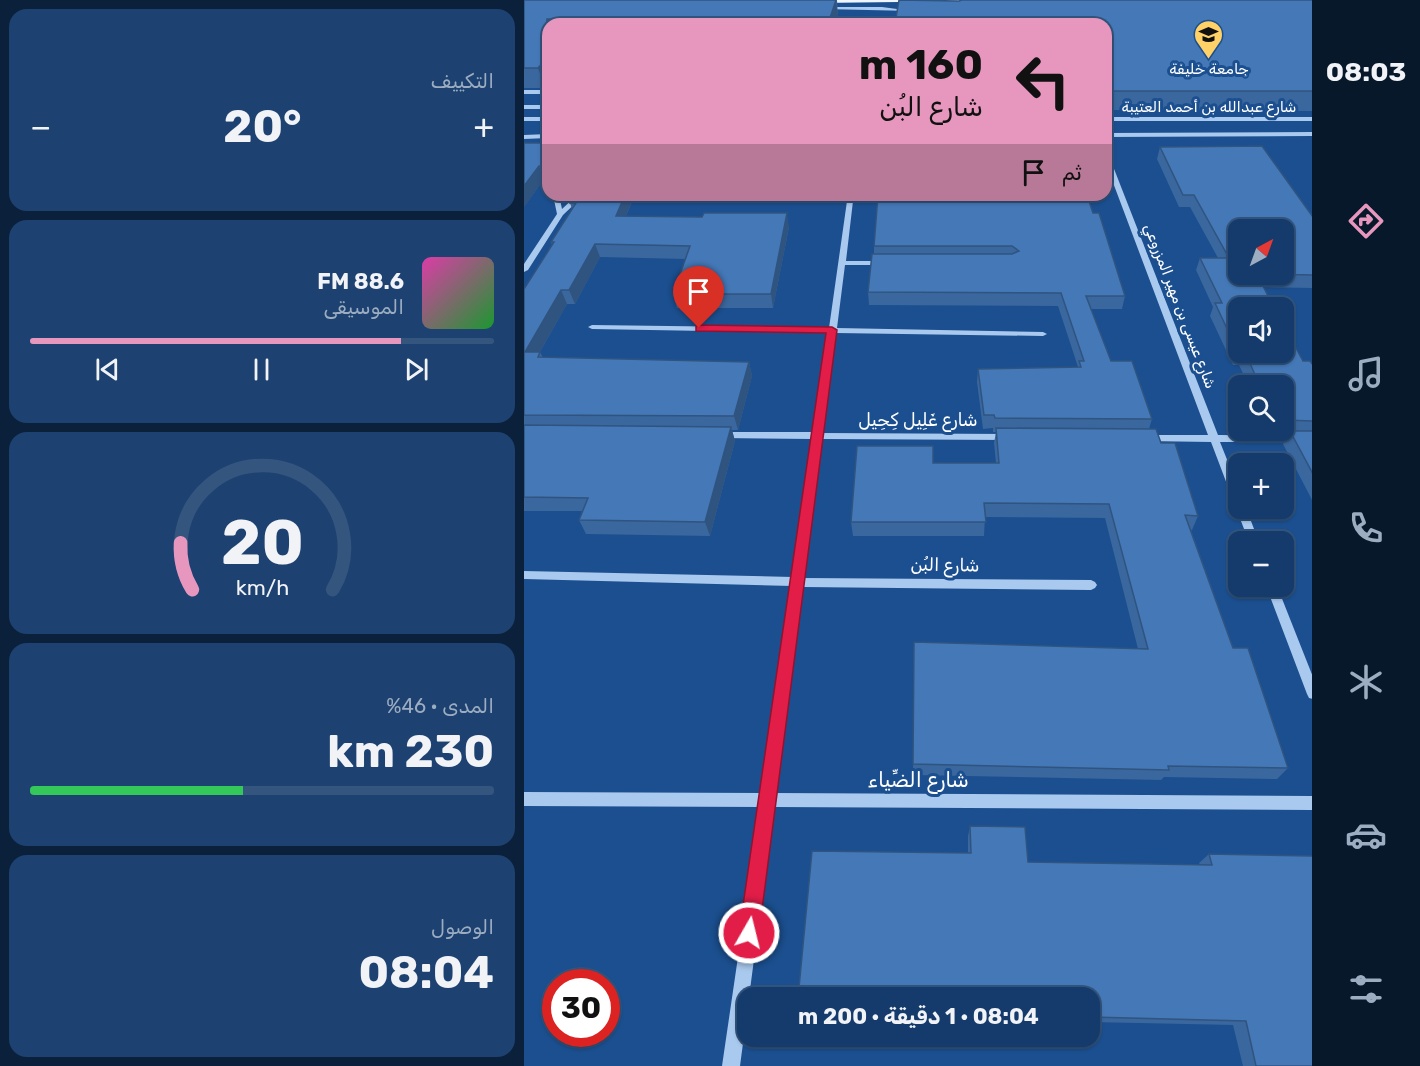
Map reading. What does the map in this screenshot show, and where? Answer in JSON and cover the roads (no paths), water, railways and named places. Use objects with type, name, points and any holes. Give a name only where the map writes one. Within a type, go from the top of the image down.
[{"type":"main road","points":[[808,1],[981,1]]},
{"type":"street","points":[[823,8],[889,8],[916,12]]},
{"type":"street","points":[[524,92],[542,92]]},
{"type":"street","points":[[524,107],[542,107]]},
{"type":"street","points":[[524,119],[542,119]]},
{"type":"street","name":"شارع عبدالله بن أحمد العتيبة","points":[[1112,119],[1313,119]]},
{"type":"street","points":[[1112,135],[1313,134]]},
{"type":"street","points":[[524,136],[542,136]]},
{"type":"street","name":"شارع عيسى بن مهير المزروعي","points":[[1112,172],[1228,474]]},
{"type":"street","points":[[557,201],[560,214]]},
{"type":"street","points":[[524,270],[560,214],[574,201]]},
{"type":"street","points":[[731,1066],[849,201]]},
{"type":"street","points":[[841,263],[887,263]]},
{"type":"street","points":[[592,327],[1043,334]]},
{"type":"street","name":"شارع غَلِيل كِحِيل","points":[[712,435],[1016,437]]},
{"type":"street","points":[[1133,438],[1313,438]]},
{"type":"street","name":"شارع البُن","points":[[524,574],[798,582],[1091,585]]},
{"type":"street","points":[[1275,597],[1313,694]]},
{"type":"street","name":"شارع الضِّياء","points":[[524,799],[1313,803]]},
{"type":"place","name":"جامعة خليفة","points":[[1209,60]]}]
